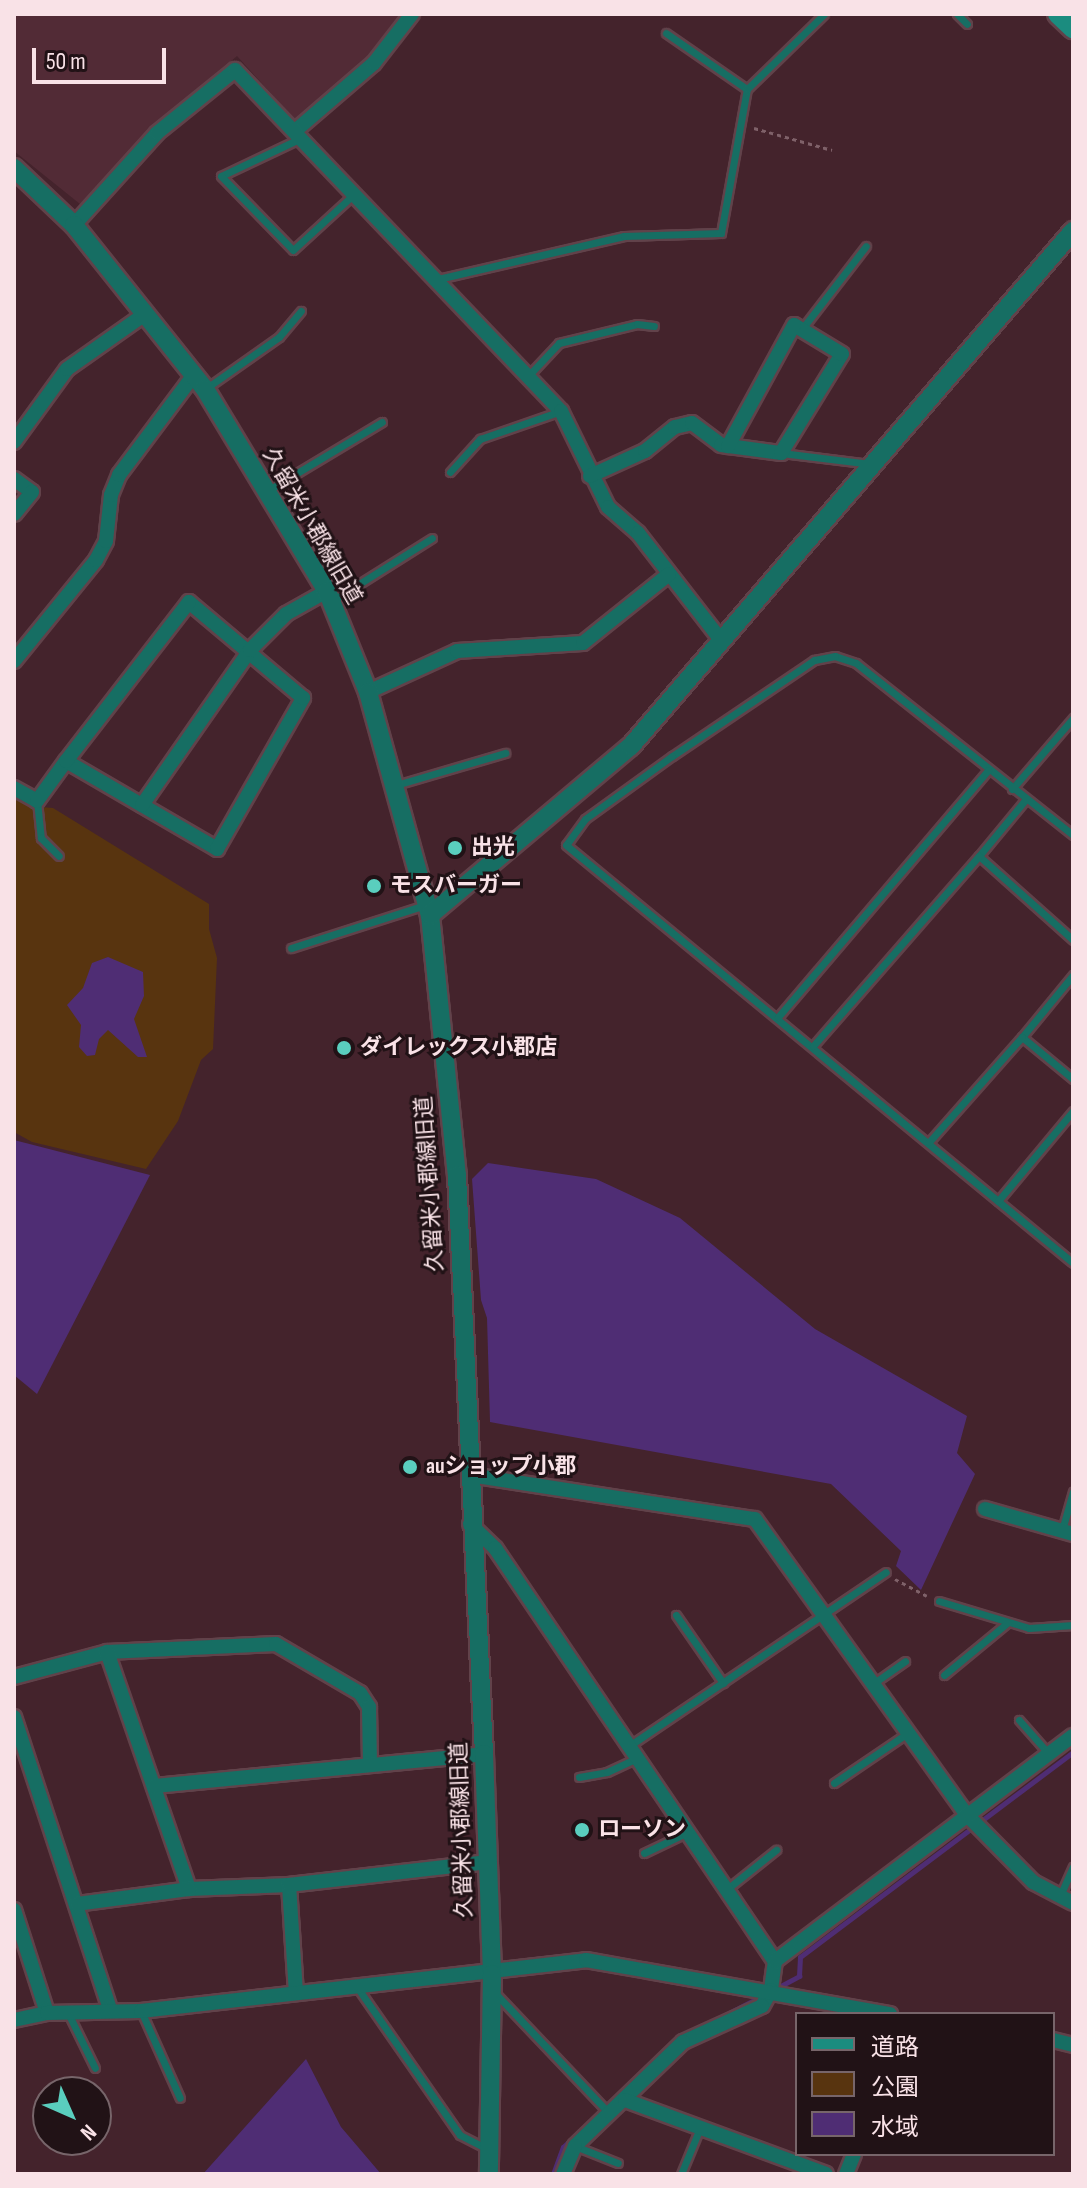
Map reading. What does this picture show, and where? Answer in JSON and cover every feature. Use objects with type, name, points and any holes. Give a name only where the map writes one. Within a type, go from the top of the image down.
[{"type":"main road","points":[[1058,14],[1073,28]]},
{"type":"street","points":[[298,134],[374,63],[412,14]]},
{"type":"street","points":[[74,225],[157,133],[235,70],[561,411],[590,476],[608,507],[638,533],[721,640]]},
{"type":"street","name":"久留米小郡線旧道","points":[[14,168],[74,225],[199,383],[329,596],[368,692],[429,910],[457,1175],[492,1982],[489,2174]]},
{"type":"street","points":[[429,910],[631,746],[1073,231]]},
{"type":"street","points":[[14,442],[67,369],[145,314]]},
{"type":"street","points":[[590,476],[645,451],[675,427],[692,423],[728,446],[781,453],[842,354],[794,325],[728,446]]},
{"type":"street","points":[[14,661],[96,560],[106,541],[111,495],[119,475],[199,383]]},
{"type":"street","points":[[14,479],[32,492],[14,514]]},
{"type":"street","points":[[368,692],[457,651],[583,643],[669,574]]},
{"type":"street","points":[[142,805],[250,650],[286,614],[329,596]]},
{"type":"street","points":[[14,788],[37,801],[66,761],[189,602],[250,650],[303,698],[217,849],[66,761]]},
{"type":"street","points":[[470,1475],[755,1519],[906,1734],[968,1816],[1033,1882],[1066,1900]]},
{"type":"street","points":[[985,1509],[1067,1532]]},
{"type":"street","points":[[470,1523],[495,1548],[775,1961],[771,1990],[762,2006],[683,2042],[575,2146],[563,2174]]},
{"type":"street","points":[[14,1677],[107,1652],[276,1644],[360,1693],[369,1707],[370,1762]]},
{"type":"street","points":[[107,1652],[189,1889]]},
{"type":"street","points":[[14,1717],[110,2009]]},
{"type":"street","points":[[775,1961],[1073,1736]]},
{"type":"street","points":[[154,1786],[370,1762],[484,1754]]},
{"type":"street","points":[[77,1904],[189,1889],[289,1885],[488,1862]]},
{"type":"street","points":[[289,1885],[296,1992]]},
{"type":"street","points":[[14,1910],[47,2013]]},
{"type":"street","points":[[14,2020],[47,2013],[110,2009],[141,2011],[357,1986],[492,1982],[586,1960],[771,1990],[880,2012]]},
{"type":"street","points":[[625,2100],[826,2174]]},
{"type":"lane","points":[[435,279],[624,236],[721,233],[747,89],[824,14]]},
{"type":"lane","points":[[957,14],[967,24]]},
{"type":"lane","points":[[666,33],[715,72],[747,89]]},
{"type":"lane","points":[[298,134],[221,176],[293,250],[353,195]]},
{"type":"lane","points":[[801,330],[866,246]]},
{"type":"lane","points":[[199,383],[279,337],[301,311]]},
{"type":"lane","points":[[529,375],[559,343],[637,324],[654,326]]},
{"type":"lane","points":[[450,472],[480,439],[561,411]]},
{"type":"lane","points":[[267,491],[382,422]]},
{"type":"lane","points":[[781,453],[873,464]]},
{"type":"lane","points":[[329,596],[432,538]]},
{"type":"lane","points":[[1073,835],[856,663],[835,656],[814,660],[585,819],[566,845],[1073,1263]]},
{"type":"lane","points":[[1012,789],[1073,718]]},
{"type":"lane","points":[[395,786],[505,753]]},
{"type":"lane","points":[[778,1017],[988,770]]},
{"type":"lane","points":[[813,1046],[1026,799]]},
{"type":"lane","points":[[37,801],[41,838],[59,856]]},
{"type":"lane","points":[[979,856],[1073,940]]},
{"type":"lane","points":[[291,948],[429,910]]},
{"type":"lane","points":[[929,1142],[1073,975]]},
{"type":"lane","points":[[1022,1037],[1073,1079]]},
{"type":"lane","points":[[998,1201],[1073,1111]]},
{"type":"lane","points":[[1067,1532],[1073,1492]]},
{"type":"lane","points":[[579,1777],[607,1772],[723,1683],[886,1572]]},
{"type":"lane","points":[[939,1601],[1007,1623],[1073,1625]]},
{"type":"lane","points":[[676,1615],[723,1683]]},
{"type":"lane","points":[[944,1675],[1007,1623]]},
{"type":"lane","points":[[872,1685],[905,1661]]},
{"type":"lane","points":[[1019,1720],[1049,1754]]},
{"type":"lane","points":[[834,1783],[906,1734]]},
{"type":"lane","points":[[644,1853],[688,1832]]},
{"type":"lane","points":[[727,1889],[776,1850]]},
{"type":"lane","points":[[1066,1900],[1073,1867]]},
{"type":"lane","points":[[492,1982],[609,2113]]},
{"type":"lane","points":[[357,1986],[460,2135],[489,2149]]},
{"type":"lane","points":[[141,2011],[180,2098]]},
{"type":"lane","points":[[68,2012],[95,2068]]},
{"type":"lane","points":[[681,2174],[700,2128]]},
{"type":"lane","points":[[575,2146],[618,2163]]},
{"type":"path","points":[[739,123],[832,150]]},
{"type":"path","points":[[886,1572],[908,1589],[939,1601]]},
{"type":"shaded area","points":[[14,14],[405,14],[370,59],[296,121],[237,56],[153,128],[80,204],[14,151]]},
{"type":"green space","points":[[14,797],[27,806],[53,808],[209,904],[209,929],[217,958],[213,1049],[201,1060],[178,1121],[146,1169],[32,1142],[14,1132]]},
{"type":"water","points":[[108,957],[143,972],[144,996],[134,1019],[147,1057],[138,1057],[108,1030],[99,1039],[95,1055],[87,1056],[79,1047],[81,1025],[67,1005],[83,988],[92,963]]},
{"type":"water","points":[[14,1140],[150,1175],[37,1394],[14,1375]]},
{"type":"water","points":[[488,1163],[596,1179],[680,1218],[815,1329],[967,1416],[957,1453],[975,1474],[921,1590],[896,1566],[901,1551],[831,1484],[490,1422],[487,1318],[481,1300],[472,1179]]},
{"type":"water","points":[[306,2059],[341,2127],[381,2174],[203,2174]]},
{"type":"waterway","points":[[773,1990],[799,1976],[800,1957],[1073,1752]]},
{"type":"waterway","points":[[719,2018],[764,1995]]},
{"type":"waterway","points":[[553,2174],[563,2147],[678,2039]]},
{"type":"place","name":"出光","points":[[455,848]]},
{"type":"place","name":"モスバーガー","points":[[374,886]]},
{"type":"place","name":"ダイレックス小郡店","points":[[344,1048]]},
{"type":"place","name":"auショップ小郡","points":[[410,1467]]},
{"type":"place","name":"ローソン","points":[[582,1830]]}]
